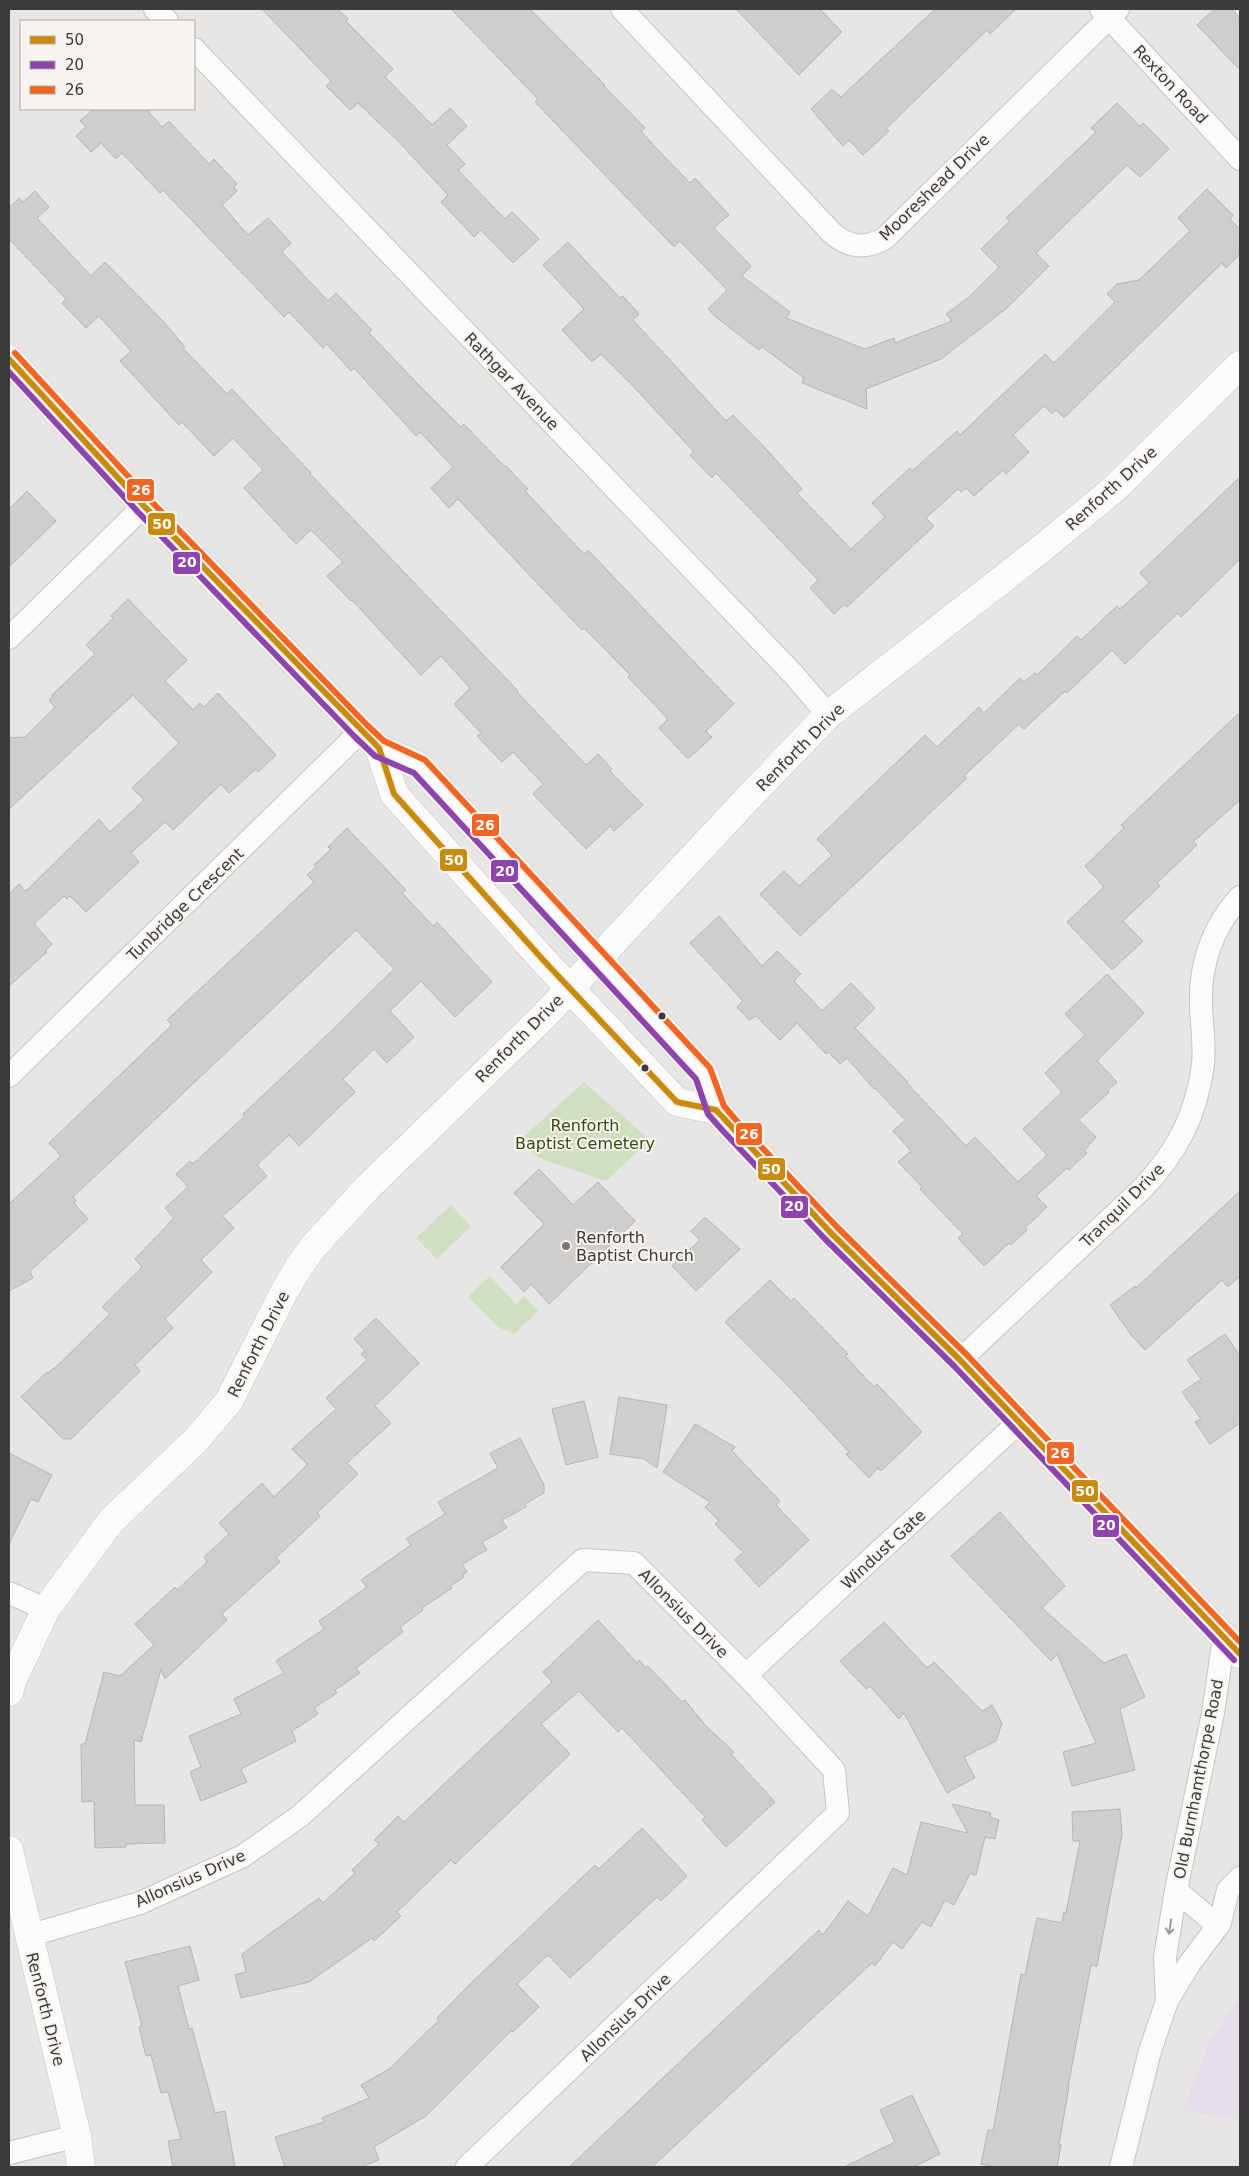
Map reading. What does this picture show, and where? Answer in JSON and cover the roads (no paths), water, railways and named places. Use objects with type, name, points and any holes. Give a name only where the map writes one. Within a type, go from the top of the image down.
[{"type":"main road","points":[[9,359],[144,506],[370,740],[419,766],[704,1074],[716,1110],[831,1233],[960,1360],[1232,1646]]},
{"type":"main road","name":"Renforth Drive","points":[[9,1692],[12,1681],[46,1609],[111,1522],[196,1440],[229,1401],[283,1294],[313,1247],[368,1187],[545,1015],[828,715],[1041,549],[1114,489],[1240,366]]},
{"type":"main road","points":[[370,740],[394,794],[570,988],[677,1102],[716,1110]]},
{"type":"main road","name":"Renforth Drive","points":[[9,1850],[77,2136],[81,2167]]},
{"type":"street","points":[[155,9],[166,20]]},
{"type":"street","name":"Mooreshead Drive","points":[[622,9],[831,232],[842,241],[856,246],[871,245],[885,238],[1109,12]]},
{"type":"street","name":"Rexton Road","points":[[1109,12],[1240,159]]},
{"type":"street","name":"Rathgar Avenue","points":[[195,50],[781,662],[828,715]]},
{"type":"street","points":[[9,638],[144,506]]},
{"type":"street","name":"Tunbridge Crescent","points":[[9,1076],[370,740]]},
{"type":"street","name":"Tranquil Drive","points":[[960,1360],[1142,1189],[1163,1167],[1178,1144],[1190,1118],[1203,1064],[1201,983],[1206,960],[1212,937],[1223,916],[1240,897]]},
{"type":"street","name":"Windust Gate","points":[[746,1675],[1019,1422]]},
{"type":"street","name":"Allonsius Drive","points":[[28,1936],[140,1903],[243,1856],[300,1816],[583,1560],[634,1563],[746,1675],[834,1770],[838,1813],[467,2167]]},
{"type":"street","points":[[9,1592],[46,1609]]},
{"type":"street","name":"Old Burnhamthorpe Road","points":[[1167,2001],[1166,1957],[1176,1890],[1213,1713],[1232,1646]]},
{"type":"street","name":"Old Burnhamthorpe Road","points":[[1121,2167],[1150,2051],[1167,2001],[1190,1963],[1226,1921],[1228,1890],[1240,1878]]},
{"type":"street","name":"Old Burnhamthorpe Road","points":[[1176,1890],[1226,1921]]},
{"type":"street","points":[[9,2153],[77,2136]]},
{"type":"place","name":"Renforth Baptist Church","points":[[566,1246]]},
{"type":"park label","name":"Renforth Baptist Cemetery","points":[[585,1134]]}]
